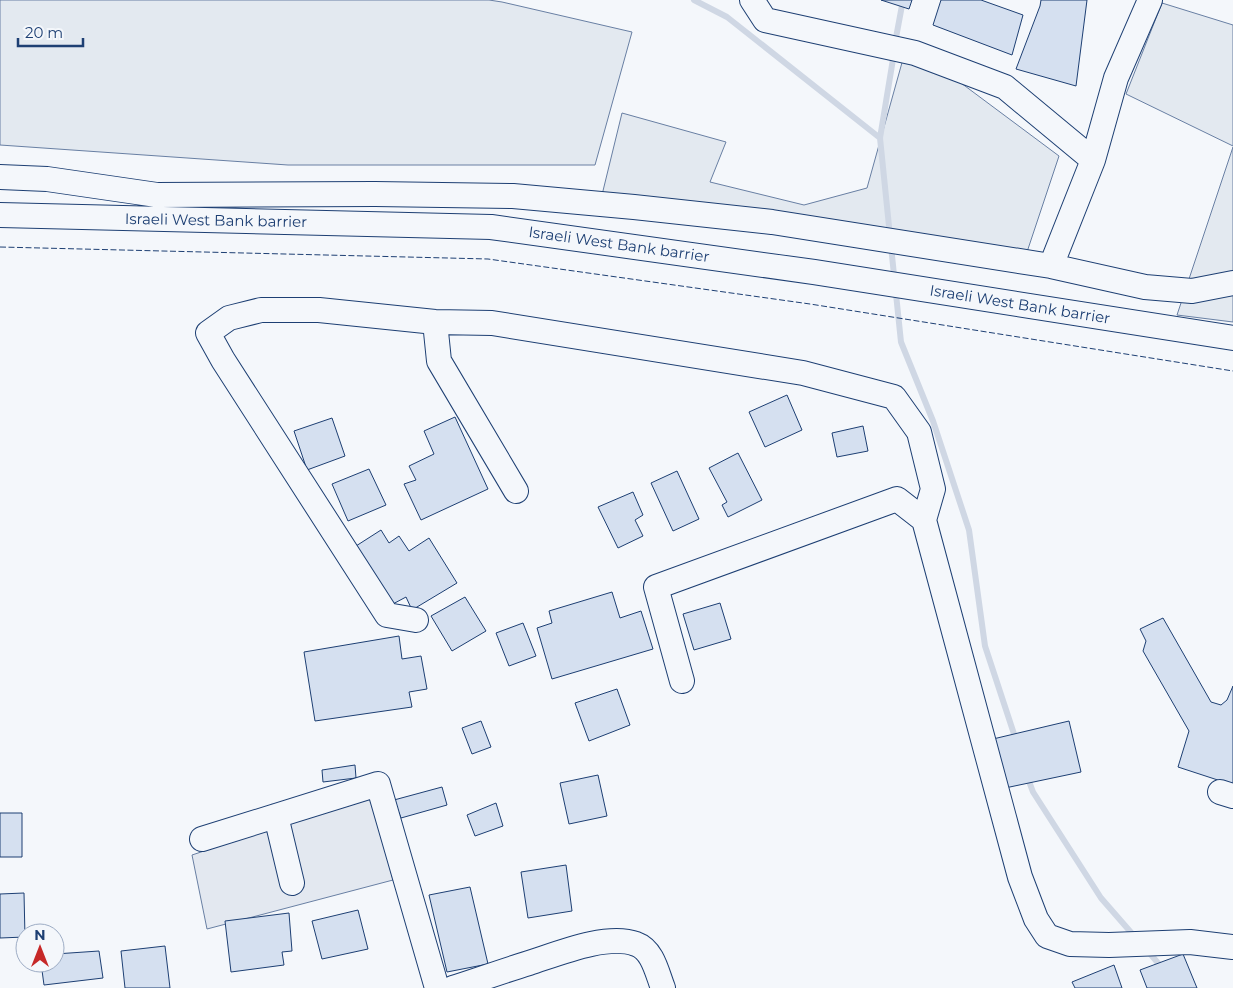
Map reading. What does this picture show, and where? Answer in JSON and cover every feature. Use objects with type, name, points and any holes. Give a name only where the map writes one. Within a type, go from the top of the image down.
[{"type":"street","points":[[752,0],[765,20],[915,52],[1005,87],[1093,160]]},
{"type":"street","points":[[1051,266],[1093,160],[1116,78],[1150,0]]},
{"type":"street","points":[[0,177],[47,178],[157,195],[375,194],[513,196],[772,222],[1051,266],[1145,287],[1192,290],[1233,283]]},
{"type":"street","name":"Israeli West Bank barrier","points":[[0,215],[491,227],[814,272],[1233,338]]},
{"type":"street","points":[[416,620],[387,615],[223,360],[208,332],[229,318],[262,310],[319,310],[434,322],[492,323],[803,374],[894,397],[919,432],[933,489],[924,520],[1020,878],[1036,919],[1047,936],[1070,944],[1109,945],[1190,942],[1233,947]]},
{"type":"street","points":[[434,322],[440,361],[516,491]]},
{"type":"street","points":[[682,681],[656,587],[897,499],[924,520]]},
{"type":"street","points":[[202,839],[378,784],[437,988]]},
{"type":"street","points":[[276,816],[292,883]]},
{"type":"street","points":[[453,988],[572,949],[593,943],[610,941],[637,944],[648,952],[656,967],[663,988]]},
{"type":"shaded area","points":[[0,0],[489,0],[632,32],[595,165],[288,165],[0,145]]},
{"type":"shaded area","points":[[1162,3],[1233,25],[1233,146],[1126,94]]},
{"type":"shaded area","points":[[903,59],[957,80],[1059,156],[1025,258],[601,199],[622,113],[726,142],[710,182],[804,205],[867,188]]},
{"type":"shaded area","points":[[1233,147],[1233,322],[1177,315]]},
{"type":"shaded area","points":[[367,797],[373,802],[393,880],[207,929],[192,855]]},
{"type":"building","points":[[881,0],[912,0],[909,9]]},
{"type":"building","points":[[941,0],[981,0],[1023,15],[1012,55],[933,25]]},
{"type":"building","points":[[1041,0],[1087,0],[1076,86],[1016,69]]},
{"type":"building","points":[[787,395],[802,430],[765,447],[749,412]]},
{"type":"building","points":[[455,417],[488,489],[421,520],[404,484],[416,480],[409,466],[434,454],[424,431]]},
{"type":"building","points":[[332,418],[345,456],[307,470],[294,431]]},
{"type":"building","points":[[863,426],[868,451],[837,457],[832,433]]},
{"type":"building","points":[[738,453],[762,500],[728,517],[722,505],[727,502],[709,468]]},
{"type":"building","points":[[369,469],[386,505],[348,521],[332,484]]},
{"type":"building","points":[[677,471],[699,519],[673,531],[651,483]]},
{"type":"building","points":[[633,492],[643,515],[635,520],[643,536],[618,548],[598,507]]},
{"type":"building","points":[[381,530],[389,543],[399,536],[409,551],[429,538],[457,583],[412,610],[406,597],[391,605],[356,546]]},
{"type":"building","points":[[612,592],[620,618],[641,611],[653,649],[552,679],[537,628],[552,623],[549,611]]},
{"type":"building","points":[[465,597],[486,631],[452,651],[431,616]]},
{"type":"building","points":[[720,603],[731,639],[694,650],[683,614]]},
{"type":"building","points":[[1163,618],[1211,702],[1221,705],[1227,700],[1233,686],[1233,785],[1178,767],[1189,731],[1143,651],[1146,641],[1140,629]]},
{"type":"building","points":[[523,623],[536,656],[509,666],[496,633]]},
{"type":"building","points":[[399,636],[402,659],[421,656],[427,689],[409,692],[412,707],[315,721],[304,652]]},
{"type":"building","points":[[617,689],[630,725],[589,741],[575,703]]},
{"type":"building","points":[[481,721],[491,747],[472,754],[462,728]]},
{"type":"building","points":[[1069,721],[1081,772],[1005,788],[993,739]]},
{"type":"building","points":[[355,765],[356,778],[323,782],[322,770]]},
{"type":"building","points":[[598,775],[607,816],[569,824],[560,783]]},
{"type":"building","points":[[442,787],[447,805],[401,818],[394,800]]},
{"type":"building","points":[[496,803],[503,826],[475,836],[467,815]]},
{"type":"building","points":[[0,813],[22,813],[22,857],[0,857]]},
{"type":"building","points":[[566,865],[572,911],[528,918],[521,872]]},
{"type":"building","points":[[470,887],[488,964],[447,972],[429,895]]},
{"type":"building","points":[[24,893],[25,923],[15,923],[15,937],[0,938],[0,894]]},
{"type":"building","points":[[358,910],[368,949],[322,959],[312,921]]},
{"type":"building","points":[[289,913],[292,951],[282,952],[284,965],[231,972],[225,921]]},
{"type":"building","points":[[165,946],[170,988],[125,988],[121,951]]},
{"type":"building","points":[[99,951],[103,978],[44,985],[42,973],[65,973],[65,953]]},
{"type":"building","points":[[1183,954],[1197,988],[1147,988],[1140,970]]},
{"type":"building","points":[[1114,965],[1122,988],[1075,988],[1072,982]]},
{"type":"waterway","points":[[694,0],[727,17],[880,138]]},
{"type":"waterway","points":[[895,43],[903,0]]},
{"type":"waterway","points":[[890,236],[880,138],[894,53]]},
{"type":"waterway","points":[[891,246],[901,342],[933,421],[969,530],[985,646],[1016,740]]},
{"type":"waterway","points":[[1027,776],[1033,792],[1101,898],[1135,937]]},
{"type":"waterway","points":[[1147,950],[1163,969]]},
{"type":"fence","points":[[0,247],[488,259],[810,304],[1233,371]]}]
